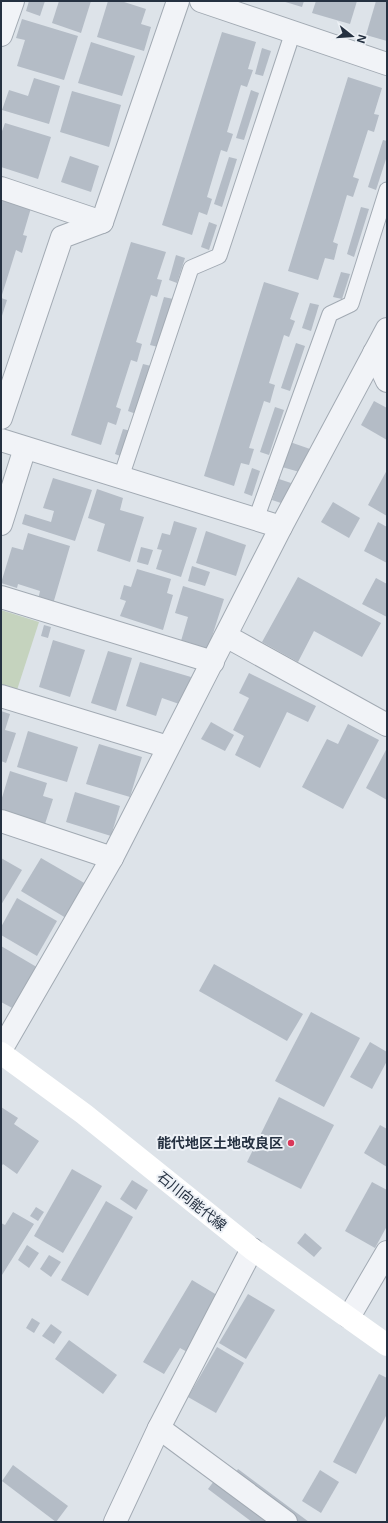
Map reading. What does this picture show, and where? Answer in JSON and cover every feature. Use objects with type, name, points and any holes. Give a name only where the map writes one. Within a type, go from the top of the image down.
[{"type":"main road","name":"石川向能代線","points":[[1,1051],[84,1114],[252,1249],[387,1344]]},
{"type":"street","points":[[1,35],[12,1]]},
{"type":"street","points":[[102,222],[178,1]]},
{"type":"street","points":[[202,1],[387,64]]},
{"type":"street","points":[[1,188],[102,222]]},
{"type":"street","points":[[1,418],[62,237],[102,222]]},
{"type":"street","points":[[1,1051],[112,858],[281,527],[387,329]]},
{"type":"street","points":[[374,354],[387,381]]},
{"type":"street","points":[[1,440],[281,527]]},
{"type":"street","points":[[1,524],[25,448]]},
{"type":"street","points":[[1,597],[212,662]]},
{"type":"street","points":[[226,636],[387,725]]},
{"type":"street","points":[[1,696],[168,747]]},
{"type":"street","points":[[1,821],[112,858]]},
{"type":"street","points":[[115,1522],[159,1428],[252,1249]]},
{"type":"street","points":[[349,1318],[387,1252]]},
{"type":"street","points":[[159,1428],[286,1522]]},
{"type":"lane","points":[[121,477],[191,268],[218,256],[293,32]]},
{"type":"lane","points":[[256,519],[330,314],[351,304],[387,190]]},
{"type":"green space","points":[[1,610],[39,622],[17,690],[1,685]]},
{"type":"building","points":[[29,1],[45,1],[40,16],[26,11]]},
{"type":"building","points":[[59,1],[91,1],[81,33],[52,23]]},
{"type":"building","points":[[108,1],[121,1],[146,9],[141,24],[151,27],[144,51],[97,37]]},
{"type":"building","points":[[282,1],[304,1],[302,7]]},
{"type":"building","points":[[316,1],[357,1],[350,24],[312,13]]},
{"type":"building","points":[[376,1],[387,1],[387,41],[366,35]]},
{"type":"building","points":[[22,19],[78,36],[64,80],[17,66],[25,40],[16,38]]},
{"type":"building","points":[[222,32],[256,42],[248,69],[253,70],[247,87],[241,85],[227,132],[233,134],[227,152],[221,150],[207,197],[212,199],[207,215],[199,212],[192,235],[162,225]]},
{"type":"building","points":[[91,42],[135,56],[122,96],[78,83]]},
{"type":"building","points":[[262,48],[271,51],[263,76],[255,74]]},
{"type":"building","points":[[348,77],[382,88],[374,114],[379,115],[374,132],[368,130],[353,177],[359,179],[353,197],[347,195],[333,242],[338,244],[334,260],[325,258],[318,280],[288,271]]},
{"type":"building","points":[[34,78],[60,86],[49,124],[2,110],[9,90],[28,96]]},
{"type":"building","points":[[251,90],[259,93],[244,140],[236,138]]},
{"type":"building","points":[[72,91],[121,105],[109,147],[60,132]]},
{"type":"building","points":[[5,123],[51,137],[38,179],[1,167],[1,134]]},
{"type":"building","points":[[383,140],[387,141],[387,156],[376,190],[368,187]]},
{"type":"building","points":[[70,156],[99,166],[91,192],[61,182]]},
{"type":"building","points":[[229,157],[237,159],[222,207],[214,204]]},
{"type":"building","points":[[1,199],[31,208],[23,235],[27,236],[22,253],[16,250],[1,298]]},
{"type":"building","points":[[361,207],[369,209],[354,257],[347,254]]},
{"type":"building","points":[[209,222],[217,225],[209,250],[201,247]]},
{"type":"building","points":[[131,242],[166,252],[157,279],[162,280],[157,297],[151,295],[136,342],[142,344],[137,362],[131,360],[116,407],[121,409],[116,425],[108,422],[101,445],[71,435]]},
{"type":"building","points":[[176,255],[185,258],[177,283],[169,280]]},
{"type":"building","points":[[341,272],[350,274],[342,299],[333,297]]},
{"type":"building","points":[[264,282],[299,293],[290,319],[295,321],[289,337],[284,335],[269,383],[275,385],[270,403],[264,401],[249,448],[254,449],[249,465],[241,463],[234,486],[204,476]]},
{"type":"building","points":[[164,297],[173,299],[158,347],[150,345]]},
{"type":"building","points":[[1,298],[7,300],[1,319]]},
{"type":"building","points":[[310,303],[319,305],[311,331],[302,328]]},
{"type":"building","points":[[296,343],[305,346],[290,391],[281,388]]},
{"type":"building","points":[[143,364],[151,366],[136,414],[128,411]]},
{"type":"building","points":[[374,401],[387,408],[387,440],[361,425]]},
{"type":"building","points":[[275,407],[284,410],[269,455],[260,452]]},
{"type":"building","points":[[123,429],[131,431],[123,457],[115,454]]},
{"type":"building","points":[[290,442],[310,449],[303,473],[282,467]]},
{"type":"building","points":[[252,468],[260,471],[252,496],[244,493]]},
{"type":"building","points":[[387,470],[387,516],[368,505]]},
{"type":"building","points":[[53,478],[92,490],[75,541],[22,524],[25,514],[51,522],[54,511],[43,508]]},
{"type":"building","points":[[279,479],[291,483],[284,504],[272,500]]},
{"type":"building","points":[[97,489],[123,498],[120,510],[144,517],[130,562],[97,551],[105,524],[88,518]]},
{"type":"building","points":[[333,502],[360,518],[349,538],[321,522]]},
{"type":"building","points":[[174,521],[197,528],[181,577],[156,569],[162,550],[157,549],[162,533],[170,535]]},
{"type":"building","points":[[378,522],[387,527],[387,563],[364,551]]},
{"type":"building","points":[[206,531],[246,545],[236,576],[196,563]]},
{"type":"building","points":[[28,533],[70,546],[53,604],[38,600],[40,591],[18,584],[17,588],[1,583],[12,547],[23,550]]},
{"type":"building","points":[[141,547],[153,550],[148,565],[137,562]]},
{"type":"building","points":[[192,566],[210,572],[205,586],[188,581]]},
{"type":"building","points":[[137,569],[171,579],[167,593],[173,595],[163,630],[120,616],[126,601],[120,599],[124,585],[131,587]]},
{"type":"building","points":[[298,577],[381,623],[362,657],[314,631],[298,662],[262,642]]},
{"type":"building","points":[[376,578],[387,584],[387,617],[362,604]]},
{"type":"building","points":[[183,586],[224,599],[208,649],[181,641],[188,617],[175,613]]},
{"type":"building","points":[[44,625],[51,627],[48,638],[41,636]]},
{"type":"building","points":[[53,640],[85,650],[70,697],[39,687]]},
{"type":"building","points":[[108,651],[132,658],[116,711],[91,703]]},
{"type":"building","points":[[140,662],[191,677],[182,705],[162,698],[156,716],[126,706]]},
{"type":"building","points":[[249,673],[316,706],[308,722],[287,712],[260,768],[235,755],[244,736],[233,730],[249,698],[239,693]]},
{"type":"building","points":[[1,711],[10,714],[5,730],[16,733],[6,763],[1,761]]},
{"type":"building","points":[[211,722],[234,735],[225,751],[201,739]]},
{"type":"building","points":[[348,724],[379,740],[343,809],[302,787],[327,739],[338,744]]},
{"type":"building","points":[[28,731],[78,747],[67,782],[17,767]]},
{"type":"building","points":[[99,744],[142,757],[130,797],[86,784]]},
{"type":"building","points":[[387,748],[387,800],[366,788]]},
{"type":"building","points":[[10,771],[47,783],[43,796],[53,799],[45,824],[1,811],[1,801]]},
{"type":"building","points":[[75,792],[120,806],[111,836],[66,822]]},
{"type":"building","points":[[1,858],[22,870],[1,905]]},
{"type":"building","points":[[41,858],[86,884],[66,918],[21,891]]},
{"type":"building","points":[[17,898],[57,921],[37,956],[1,935],[1,927]]},
{"type":"building","points":[[1,946],[40,969],[16,1010],[1,1002]]},
{"type":"building","points":[[214,964],[303,1014],[287,1041],[199,991]]},
{"type":"building","points":[[311,1012],[360,1038],[324,1107],[275,1081]]},
{"type":"building","points":[[370,1042],[387,1052],[387,1061],[372,1089],[350,1077]]},
{"type":"building","name":"能代地区土地改良区","points":[[279,1097],[334,1125],[301,1189],[247,1162]]},
{"type":"building","points":[[1,1107],[18,1118],[14,1124],[39,1141],[17,1174],[3,1164],[1,1167]]},
{"type":"building","points":[[380,1125],[387,1129],[387,1167],[364,1153]]},
{"type":"building","points":[[72,1169],[102,1186],[63,1253],[34,1236]]},
{"type":"building","points":[[132,1180],[148,1190],[136,1210],[120,1199]]},
{"type":"building","points":[[372,1182],[387,1190],[387,1226],[375,1248],[345,1231]]},
{"type":"building","points":[[106,1201],[133,1217],[88,1296],[61,1280]]},
{"type":"building","points":[[36,1207],[44,1212],[38,1221],[30,1216]]},
{"type":"building","points":[[13,1212],[34,1224],[2,1275],[1,1223],[5,1225]]},
{"type":"building","points":[[305,1233],[322,1248],[314,1257],[297,1243]]},
{"type":"building","points":[[27,1245],[39,1253],[29,1268],[18,1260]]},
{"type":"building","points":[[49,1255],[61,1262],[51,1277],[40,1269]]},
{"type":"building","points":[[192,1280],[222,1298],[189,1353],[180,1348],[164,1374],[143,1362]]},
{"type":"building","points":[[248,1294],[275,1310],[246,1359],[219,1343]]},
{"type":"building","points":[[32,1318],[40,1323],[34,1333],[26,1328]]},
{"type":"building","points":[[51,1324],[62,1332],[54,1344],[42,1336]]},
{"type":"building","points":[[69,1340],[117,1375],[103,1394],[55,1359]]},
{"type":"building","points":[[217,1347],[244,1363],[216,1413],[188,1397]]},
{"type":"building","points":[[379,1374],[387,1378],[387,1414],[356,1474],[333,1462]]},
{"type":"building","points":[[13,1465],[68,1506],[56,1522],[2,1481]]},
{"type":"building","points":[[238,1469],[309,1522],[293,1522],[233,1477]]},
{"type":"building","points":[[320,1470],[339,1482],[321,1513],[302,1501]]},
{"type":"building","points":[[214,1481],[268,1522],[252,1522],[208,1489]]},
{"type":"place","name":"能代地区土地改良区","points":[[291,1143]]}]
